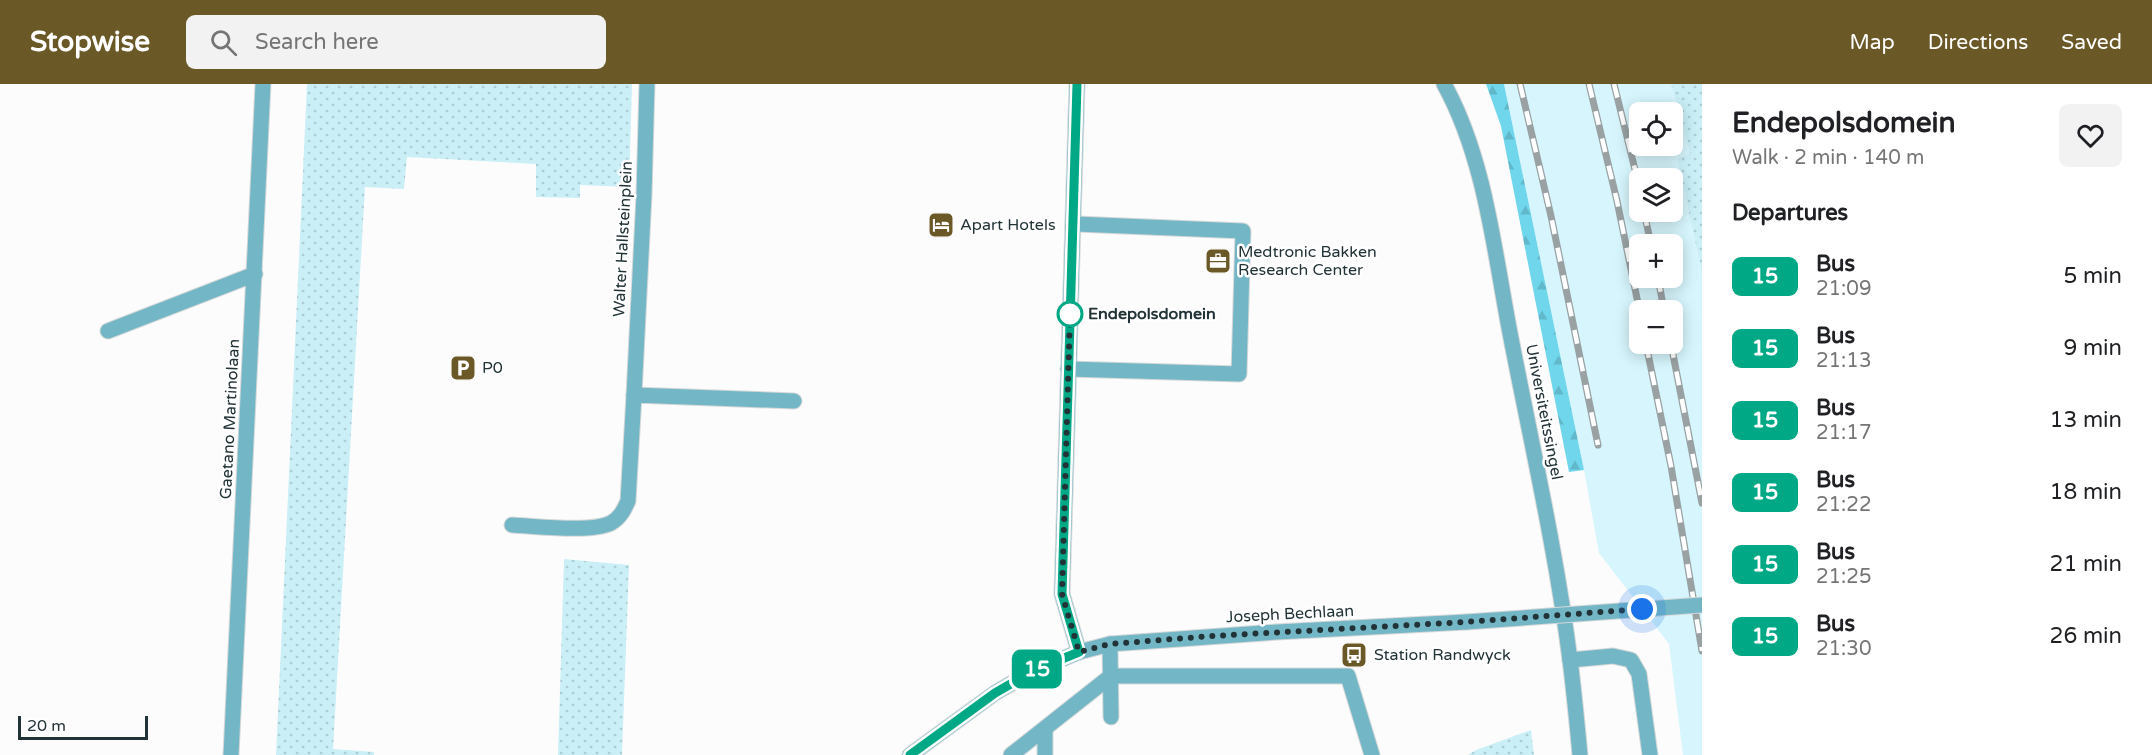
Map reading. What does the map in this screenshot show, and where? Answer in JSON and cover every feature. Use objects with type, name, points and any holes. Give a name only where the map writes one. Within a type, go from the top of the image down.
[{"type":"street","name":"Gaetano Martinolaan","points":[[231,755],[263,84]]},
{"type":"street","name":"Walter Hallsteinplein","points":[[512,525],[588,528],[612,522],[623,512],[628,501],[647,84]]},
{"type":"street","points":[[1077,84],[1062,594],[1079,652]]},
{"type":"street","name":"Universiteitssingel","points":[[1443,84],[1463,124],[1474,154],[1550,540],[1570,660],[1580,755]]},
{"type":"street","points":[[1068,369],[1239,374],[1243,231],[1076,224],[1073,227]]},
{"type":"street","points":[[108,331],[255,274]]},
{"type":"street","points":[[634,395],[794,401]]},
{"type":"street","name":"Joseph Bechlaan","points":[[910,755],[995,693],[1033,671],[1079,652],[1110,644],[1702,605]]},
{"type":"street","points":[[1110,644],[1111,717]]},
{"type":"street","points":[[1570,660],[1613,656],[1631,660],[1639,674],[1650,755]]},
{"type":"street","points":[[1011,755],[1111,676],[1348,676],[1372,755]]},
{"type":"street","points":[[1045,729],[1045,755]]},
{"type":"shaded area","points":[[307,84],[632,84],[629,187],[580,185],[580,198],[536,197],[536,164],[407,157],[404,189],[365,187],[333,749],[374,752],[374,755],[276,755]]},
{"type":"shaded area","points":[[1504,84],[1671,84],[1676,102],[1629,102],[1629,156],[1683,156],[1683,128],[1690,154],[1677,158],[1679,168],[1629,168],[1629,222],[1683,222],[1683,186],[1702,273],[1702,755],[1683,755],[1669,644],[1599,553]]},
{"type":"shaded area","points":[[1671,84],[1702,84],[1702,273],[1683,186],[1683,168],[1679,168],[1677,158],[1690,154],[1683,128],[1683,102],[1676,102]]},
{"type":"shaded area","points":[[564,559],[629,565],[622,755],[558,755]]},
{"type":"shaded area","points":[[1531,730],[1534,755],[1468,755],[1476,750]]},
{"type":"green space","points":[[1486,84],[1504,84],[1584,470],[1569,472],[1501,126]]},
{"type":"railway","points":[[1520,84],[1551,216],[1598,445]]},
{"type":"railway","points":[[1589,84],[1637,300]]},
{"type":"railway","points":[[1614,84],[1635,168]]},
{"type":"railway","points":[[1646,222],[1649,234]]},
{"type":"railway","points":[[1660,288],[1662,300]]},
{"type":"railway","points":[[1648,354],[1671,466],[1702,651]]},
{"type":"railway","points":[[1673,354],[1702,503]]},
{"type":"bus line","name":"15","points":[[910,755],[995,693],[1033,671],[1079,652],[1062,594],[1077,84]]},
{"type":"place","name":"Apart Hotels","points":[[941,225]]},
{"type":"place","name":"Medtronic Bakken Research Center","points":[[1218,261]]},
{"type":"place","name":"Endepolsdomein","points":[[1070,314]]},
{"type":"place","name":"P0","points":[[463,368]]},
{"type":"place","name":"Station Randwyck","points":[[1354,655]]},
{"type":"route","points":[[1070,314],[1062,594],[1079,652],[1110,644],[1212,636],[1466,622],[1642,609]]}]
